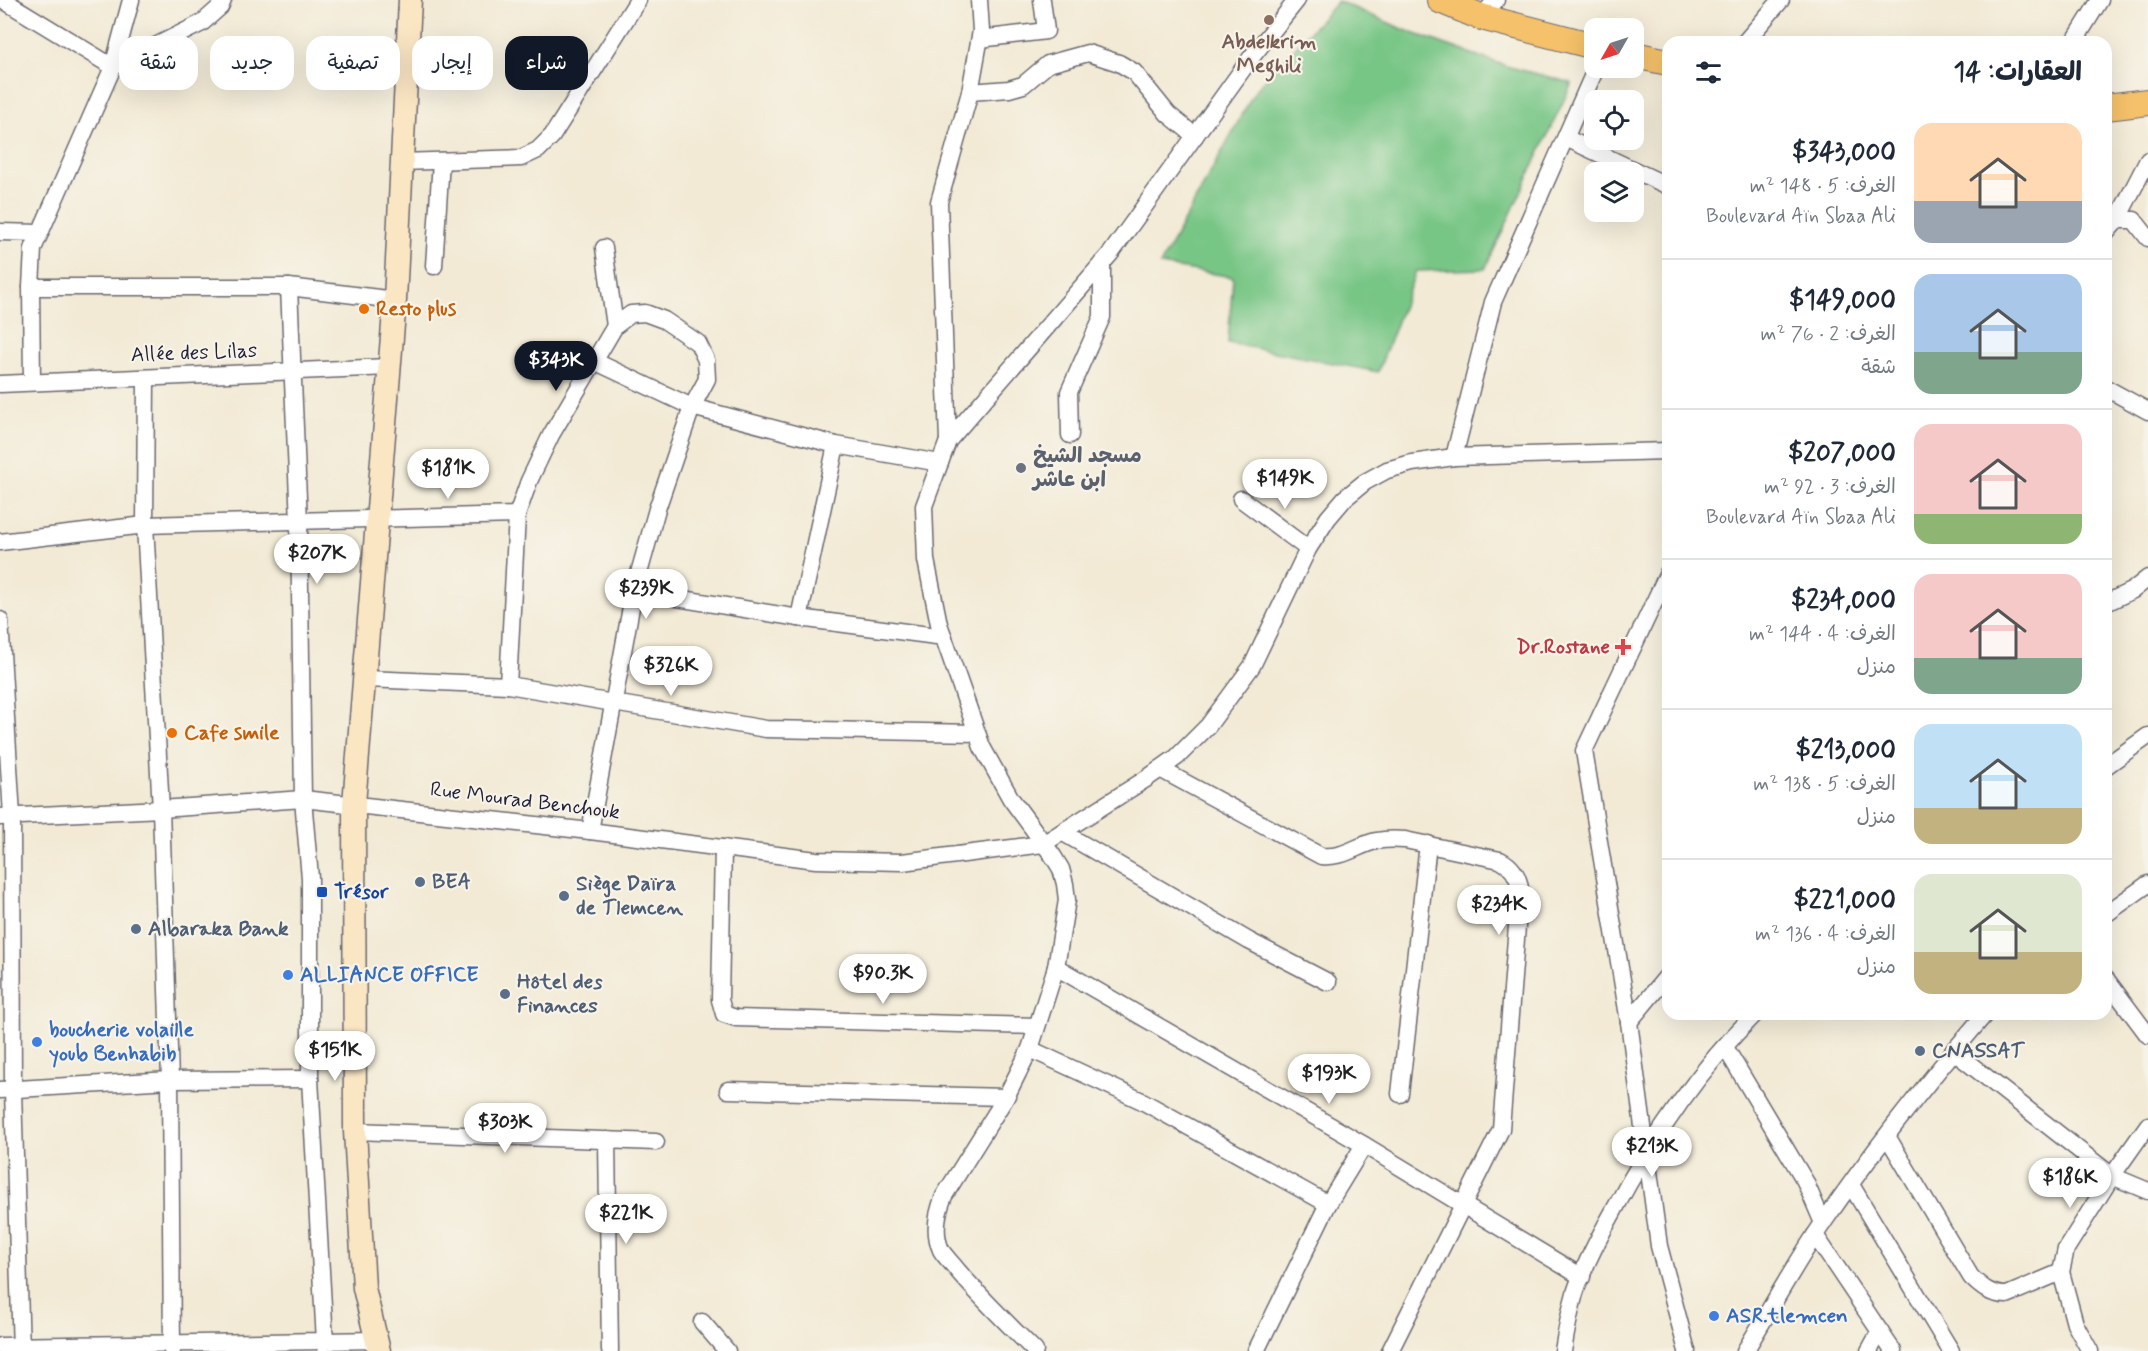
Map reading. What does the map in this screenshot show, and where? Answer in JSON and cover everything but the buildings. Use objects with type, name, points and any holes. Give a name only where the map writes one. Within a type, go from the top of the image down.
[{"type":"main road","points":[[377,1346],[364,1288],[356,1131],[354,804],[379,518],[394,300],[410,0]]},
{"type":"main road","points":[[1440,0],[1488,8],[1584,42]]},
{"type":"main road","points":[[1644,57],[1662,61]]},
{"type":"main road","points":[[2112,106],[2148,102]]},
{"type":"street","points":[[0,9],[4,0],[113,67]]},
{"type":"street","points":[[32,382],[33,249],[113,67],[130,0]]},
{"type":"street","points":[[113,67],[201,22],[220,7],[223,0]]},
{"type":"street","points":[[401,162],[521,158],[538,150],[552,136],[638,0]]},
{"type":"street","points":[[948,441],[939,202],[970,92],[980,39],[979,0]]},
{"type":"street","points":[[980,39],[1046,31],[1042,0]]},
{"type":"street","points":[[1035,1351],[965,1279],[942,1251],[937,1238],[936,1223],[944,1196],[1006,1098],[1030,1049],[1056,967],[1067,900],[1066,892],[1061,869],[1011,799],[982,747],[939,624],[926,560],[924,506],[948,441],[1102,263],[1250,59],[1297,0]]},
{"type":"street","points":[[1750,36],[1781,0]]},
{"type":"street","points":[[2078,36],[2100,0]]},
{"type":"street","points":[[970,92],[1009,89],[1023,85],[1048,63],[1088,53],[1119,63],[1134,72],[1168,114],[1195,136]]},
{"type":"street","points":[[1454,457],[1493,302],[1592,78]]},
{"type":"street","points":[[1566,138],[1662,183]]},
{"type":"street","points":[[2112,225],[2148,160]]},
{"type":"street","points":[[434,266],[441,161]]},
{"type":"street","points":[[2112,227],[2134,220],[2148,238]]},
{"type":"street","points":[[0,232],[40,233]]},
{"type":"street","points":[[604,248],[615,326]]},
{"type":"street","points":[[1070,435],[1070,392],[1102,317],[1102,263]]},
{"type":"street","points":[[31,287],[289,287],[394,300]]},
{"type":"street","points":[[289,287],[299,522],[303,799],[310,878],[310,1079],[326,1346]]},
{"type":"street","points":[[508,685],[517,516],[529,481],[551,435],[615,326],[631,314],[645,313],[664,320],[698,343],[706,360],[707,379],[692,407],[657,509],[634,591],[590,831]]},
{"type":"street","points":[[594,361],[692,407],[836,444],[940,463]]},
{"type":"street","name":"Allée des Lilas","points":[[0,384],[389,367]]},
{"type":"street","points":[[146,378],[145,525],[161,809],[170,1080],[172,1347]]},
{"type":"street","points":[[2112,391],[2148,411]]},
{"type":"street","points":[[799,618],[836,444]]},
{"type":"street","points":[[1043,844],[1177,757],[1208,726],[1252,666],[1308,549],[1333,511],[1365,482],[1387,470],[1412,463],[1454,457],[1662,451]]},
{"type":"street","points":[[1241,500],[1308,549]]},
{"type":"street","points":[[0,542],[145,525],[517,516]]},
{"type":"street","points":[[2112,600],[2133,590],[2148,578]]},
{"type":"street","points":[[1662,586],[1584,751],[1629,1022],[1659,1246],[1687,1351]]},
{"type":"street","points":[[634,591],[799,618],[944,637]]},
{"type":"street","points":[[0,620],[6,816],[7,1091],[21,1348]]},
{"type":"street","points":[[366,679],[508,685],[766,729],[978,733]]},
{"type":"street","points":[[2112,761],[2148,736]]},
{"type":"street","points":[[1160,769],[1321,856],[1341,855],[1374,841],[1390,839],[1428,844],[1505,863],[1518,876],[1520,888],[1501,1129],[1390,1351]]},
{"type":"street","name":"Rue Mourad Benchouk","points":[[6,816],[161,809],[303,799],[590,831],[816,860],[902,862],[1043,844]]},
{"type":"street","points":[[1062,832],[1249,941],[1329,982]]},
{"type":"street","points":[[1400,1094],[1428,844]]},
{"type":"street","points":[[723,848],[720,1000],[724,1014],[736,1018],[1037,1026]]},
{"type":"street","points":[[2112,910],[2148,884]]},
{"type":"street","points":[[1056,967],[1364,1145],[1582,1277]]},
{"type":"street","points":[[1629,1022],[1662,982]]},
{"type":"street","points":[[2112,987],[2148,1035]]},
{"type":"street","points":[[1563,1351],[1575,1294],[1592,1252],[1647,1152],[1696,1083],[1750,1020]]},
{"type":"street","points":[[1745,1351],[1819,1229],[1976,1020]]},
{"type":"street","points":[[1725,1047],[1804,1181],[1819,1229],[1893,1351]]},
{"type":"street","points":[[1030,1049],[1142,1101],[1328,1204]]},
{"type":"street","points":[[1953,1051],[2112,1176],[2148,1191]]},
{"type":"street","points":[[7,1091],[170,1080],[310,1079]]},
{"type":"street","points":[[728,1090],[1006,1098]]},
{"type":"street","points":[[2090,1351],[2075,1324],[2061,1272],[2066,1249],[2112,1176],[2148,1125]]},
{"type":"street","points":[[356,1131],[656,1142]]},
{"type":"street","points":[[1887,1136],[1979,1286],[1988,1292],[2007,1295],[2061,1272]]},
{"type":"street","points":[[607,1140],[610,1351]]},
{"type":"street","points":[[1256,1351],[1328,1204],[1364,1145]]},
{"type":"street","points":[[1851,1185],[1951,1351]]},
{"type":"street","points":[[702,1322],[727,1351]]},
{"type":"street","points":[[1869,1351],[1880,1331]]},
{"type":"street","points":[[0,1346],[21,1348],[377,1346]]},
{"type":"green space","points":[[1338,1],[1410,32],[1506,66],[1572,83],[1485,269],[1416,271],[1378,372],[1228,343],[1233,277],[1160,265],[1255,91]]},
{"type":"place","name":"Abdelkrim Meghili","points":[[1269,20]]},
{"type":"place","name":"Resto plus","points":[[364,309]]},
{"type":"place","name":"مسجد الشيخ ابن عاشر","points":[[1021,468]]},
{"type":"place","name":"Dr.Rostane","points":[[1623,647]]},
{"type":"place","name":"Cafe smile","points":[[172,733]]},
{"type":"place","name":"BEA","points":[[420,882]]},
{"type":"place","name":"Trésor","points":[[322,892]]},
{"type":"place","name":"Siège Daïra de Tlemcen","points":[[564,896]]},
{"type":"place","name":"Albaraka Bank","points":[[136,929]]},
{"type":"place","name":"ALLIANCE OFFICE","points":[[288,975]]},
{"type":"place","name":"Hôtel des Finances","points":[[505,994]]},
{"type":"place","name":"boucherie volaille youb Benhabib","points":[[37,1042]]},
{"type":"place","name":"CNASSAT","points":[[1920,1051]]},
{"type":"place","name":"ASR.tlemcen","points":[[1714,1316]]}]
